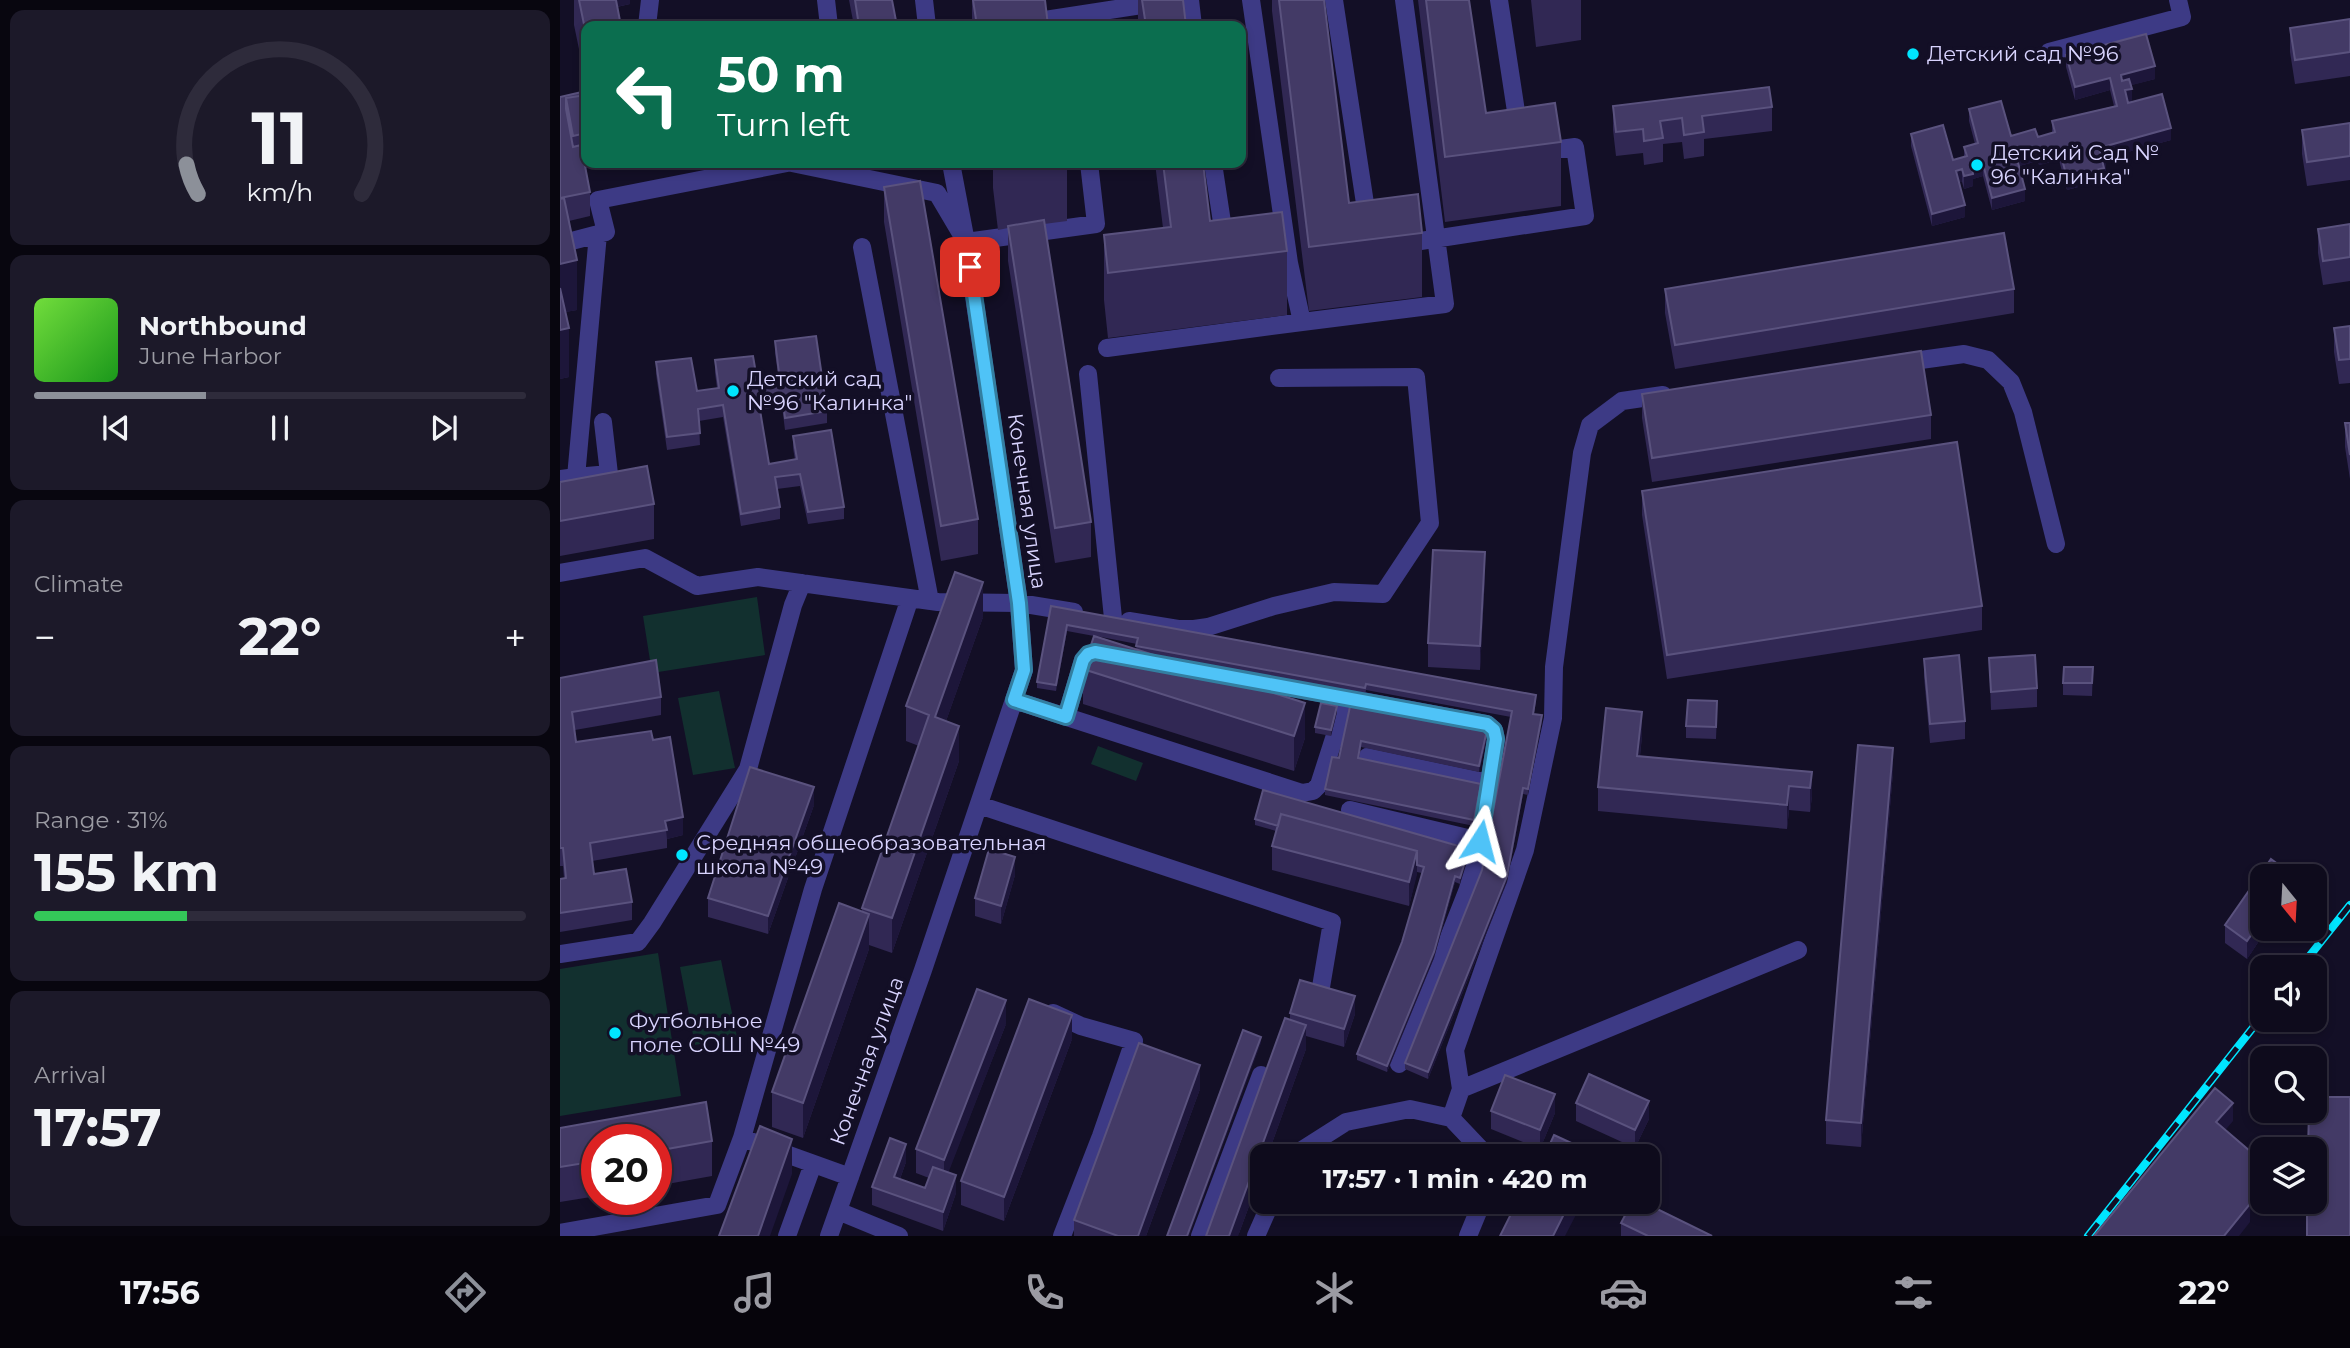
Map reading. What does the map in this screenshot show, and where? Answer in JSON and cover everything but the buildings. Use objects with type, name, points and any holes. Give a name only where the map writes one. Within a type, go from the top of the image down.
[{"type":"street","points":[[648,21],[650,0]]},
{"type":"street","points":[[826,0],[828,21]]},
{"type":"street","points":[[924,0],[926,21]]},
{"type":"street","points":[[1015,21],[1072,21],[1156,1],[1174,0]]},
{"type":"street","points":[[1190,0],[1193,21]]},
{"type":"street","points":[[1251,0],[1289,263],[1302,322]]},
{"type":"street","points":[[1334,0],[1370,236]]},
{"type":"street","points":[[1107,348],[1445,304],[1404,0]]},
{"type":"street","points":[[1385,247],[1585,216],[1575,147],[1523,155],[1499,0]]},
{"type":"street","points":[[2049,52],[2182,17],[2178,0]]},
{"type":"street","points":[[560,244],[606,232],[598,200],[764,168]]},
{"type":"street","name":"Конечная улица","points":[[829,1236],[923,970],[1024,670],[1019,603],[966,242],[952,168]]},
{"type":"street","points":[[847,169],[937,194],[966,242],[1096,224],[1090,168]]},
{"type":"street","points":[[1214,168],[1227,258]]},
{"type":"street","points":[[598,234],[568,478],[609,474],[603,422]]},
{"type":"street","points":[[862,247],[930,601]]},
{"type":"street","points":[[1253,268],[1289,263]]},
{"type":"street","points":[[1882,365],[1964,354],[1989,360],[2011,382],[2023,412],[2056,544]]},
{"type":"street","points":[[1088,374],[1101,616]]},
{"type":"street","points":[[560,573],[645,558],[697,586],[758,577],[930,601],[1019,603],[1178,629],[1208,627],[1274,606],[1334,592],[1383,594],[1430,523],[1416,377],[1279,378]]},
{"type":"street","points":[[1451,1118],[1461,1089],[1455,1050],[1525,850],[1553,718],[1556,654],[1582,453],[1590,425],[1622,401],[1677,393]]},
{"type":"street","points":[[560,954],[638,942],[652,923],[748,769],[793,605],[802,583]]},
{"type":"street","points":[[560,1233],[718,1205],[743,1138],[813,889],[910,598]]},
{"type":"street","points":[[1066,717],[1083,660],[1088,654],[1095,652],[1121,657]]},
{"type":"street","points":[[1174,667],[1487,724],[1494,730],[1496,739],[1480,841],[1468,889],[1399,1064]]},
{"type":"street","points":[[1014,700],[1302,793],[1313,791],[1319,785],[1347,698]]},
{"type":"street","points":[[1367,757],[1489,783]]},
{"type":"street","points":[[979,805],[1332,922],[1321,987]]},
{"type":"street","points":[[1350,810],[1480,841]]},
{"type":"street","points":[[1461,1089],[1798,950]]},
{"type":"street","points":[[1034,1003],[1081,1026],[1134,1041],[1062,1236]]},
{"type":"street","points":[[1200,1236],[1261,1074]]},
{"type":"street","points":[[1311,1144],[1346,1122],[1410,1109],[1451,1118],[1476,1144]]},
{"type":"street","points":[[743,1138],[850,1177]]},
{"type":"street","points":[[787,1236],[813,1164]]},
{"type":"street","points":[[838,1211],[899,1236]]},
{"type":"street","points":[[1256,1236],[1266,1214]]},
{"type":"street","points":[[1468,1236],[1477,1214]]},
{"type":"green space","points":[[757,597],[765,655],[652,673],[643,616]]},
{"type":"green space","points":[[719,691],[735,768],[693,775],[678,698]]},
{"type":"green space","points":[[1098,746],[1143,763],[1136,781],[1091,764]]},
{"type":"green space","name":"Футбольное поле СОШ №49","points":[[658,953],[681,1096],[560,1116],[560,969]]},
{"type":"green space","points":[[721,960],[737,1037],[695,1045],[680,967]]},
{"type":"railway","points":[[2310,955],[2350,905]]},
{"type":"railway","points":[[2088,1236],[2250,1031]]},
{"type":"place","name":"Детский сад №96","points":[[1913,54]]},
{"type":"place","name":"Детский Сад № 96 \"Калинка\"","points":[[1977,165]]},
{"type":"place","name":"Детский сад №96 \"Калинка\"","points":[[733,391]]},
{"type":"place","name":"Средняя общеобразовательная школа №49","points":[[682,855]]},
{"type":"place","name":"Футбольное поле СОШ №49","points":[[615,1033]]},
{"type":"route","points":[[970,267],[1019,603],[1024,670],[1014,700],[1066,717],[1083,660],[1088,654],[1095,652],[1487,724],[1494,730],[1496,739],[1480,841]]}]
